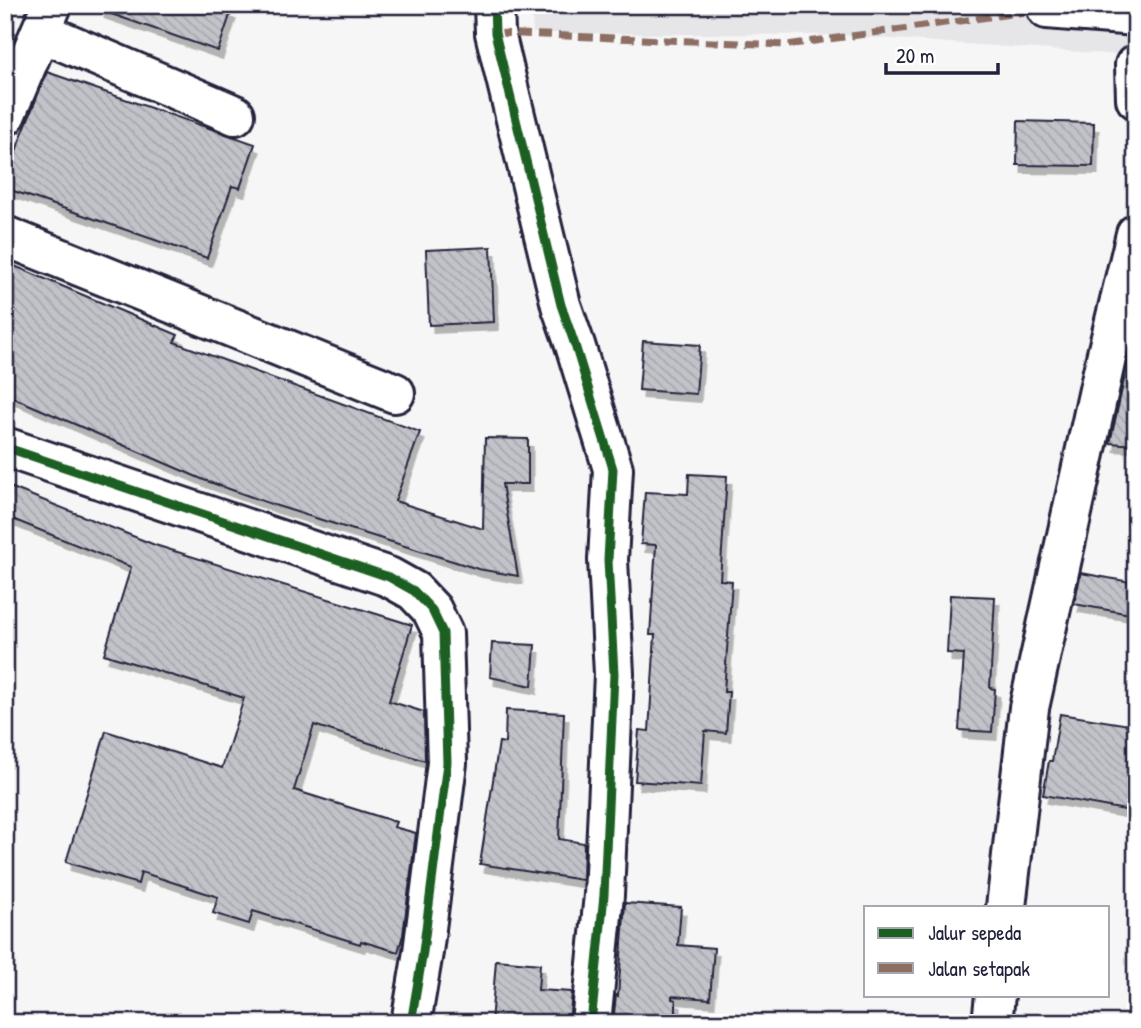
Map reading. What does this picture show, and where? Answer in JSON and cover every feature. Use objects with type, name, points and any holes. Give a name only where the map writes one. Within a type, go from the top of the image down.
[{"type":"street","points":[[494,5],[495,33],[561,305],[613,469],[608,560],[614,674],[604,895],[591,1023]]},
{"type":"street","points":[[1047,5],[1046,9],[1136,16]]},
{"type":"street","points":[[5,116],[46,19],[235,115]]},
{"type":"street","points":[[1135,65],[1136,99]]},
{"type":"street","points":[[1006,906],[1030,708],[1136,234]]},
{"type":"street","points":[[5,236],[395,393]]},
{"type":"street","points":[[5,447],[389,577],[414,591],[432,610],[443,634],[447,763],[423,952],[411,1023]]},
{"type":"street","points":[[992,1023],[995,996]]},
{"type":"shaded area","points":[[531,5],[1136,5],[1136,56],[836,35],[533,33]]},
{"type":"building","points":[[101,5],[213,5],[231,12],[218,51],[100,10]]},
{"type":"building","points":[[47,72],[255,144],[240,188],[232,186],[207,258],[5,188],[19,142]]},
{"type":"building","points":[[1018,121],[1094,123],[1093,166],[1017,165]]},
{"type":"building","points":[[491,247],[494,322],[429,325],[426,250]]},
{"type":"building","points":[[5,262],[178,335],[174,342],[420,432],[395,501],[483,529],[485,438],[528,439],[528,484],[502,484],[518,576],[478,569],[274,505],[204,480],[5,394]]},
{"type":"building","points":[[643,341],[700,345],[696,394],[639,390]]},
{"type":"building","points":[[1128,362],[1136,362],[1136,445],[1110,443]]},
{"type":"building","points":[[689,474],[727,476],[720,580],[732,581],[724,692],[729,692],[726,733],[705,731],[701,786],[635,781],[639,730],[649,731],[655,635],[650,635],[656,545],[641,544],[645,492],[688,494]]},
{"type":"building","points":[[5,485],[155,545],[412,625],[389,701],[424,712],[425,761],[314,725],[294,790],[396,822],[394,827],[416,833],[403,935],[398,952],[361,941],[360,944],[253,911],[249,924],[213,913],[218,897],[141,872],[138,884],[66,862],[106,731],[222,768],[244,698],[104,654],[131,567],[5,516]]},
{"type":"building","points":[[1081,573],[1136,583],[1136,615],[1074,604]]},
{"type":"building","points":[[950,595],[995,597],[990,688],[995,689],[992,732],[959,730],[964,654],[947,653]]},
{"type":"building","points":[[492,643],[535,645],[532,686],[490,677]]},
{"type":"building","points":[[506,710],[564,713],[559,839],[584,843],[583,880],[480,864],[499,742],[505,743]]},
{"type":"building","points":[[1060,714],[1136,726],[1136,812],[1043,795]]},
{"type":"building","points":[[625,903],[681,907],[678,945],[714,948],[710,999],[672,996],[672,999],[676,1000],[676,1023],[613,1023],[616,995],[618,996]]},
{"type":"building","points":[[496,960],[540,964],[538,990],[572,992],[569,1023],[491,1023]]},
{"type":"marked path","points":[[495,33],[786,45],[1047,9]]},
{"type":"cycle path","points":[[494,5],[495,33],[561,305],[613,469],[608,560],[614,674],[604,895],[591,1023]]},
{"type":"cycle path","points":[[5,447],[389,577],[414,591],[432,610],[443,633],[447,763],[423,952],[411,1023]]}]
